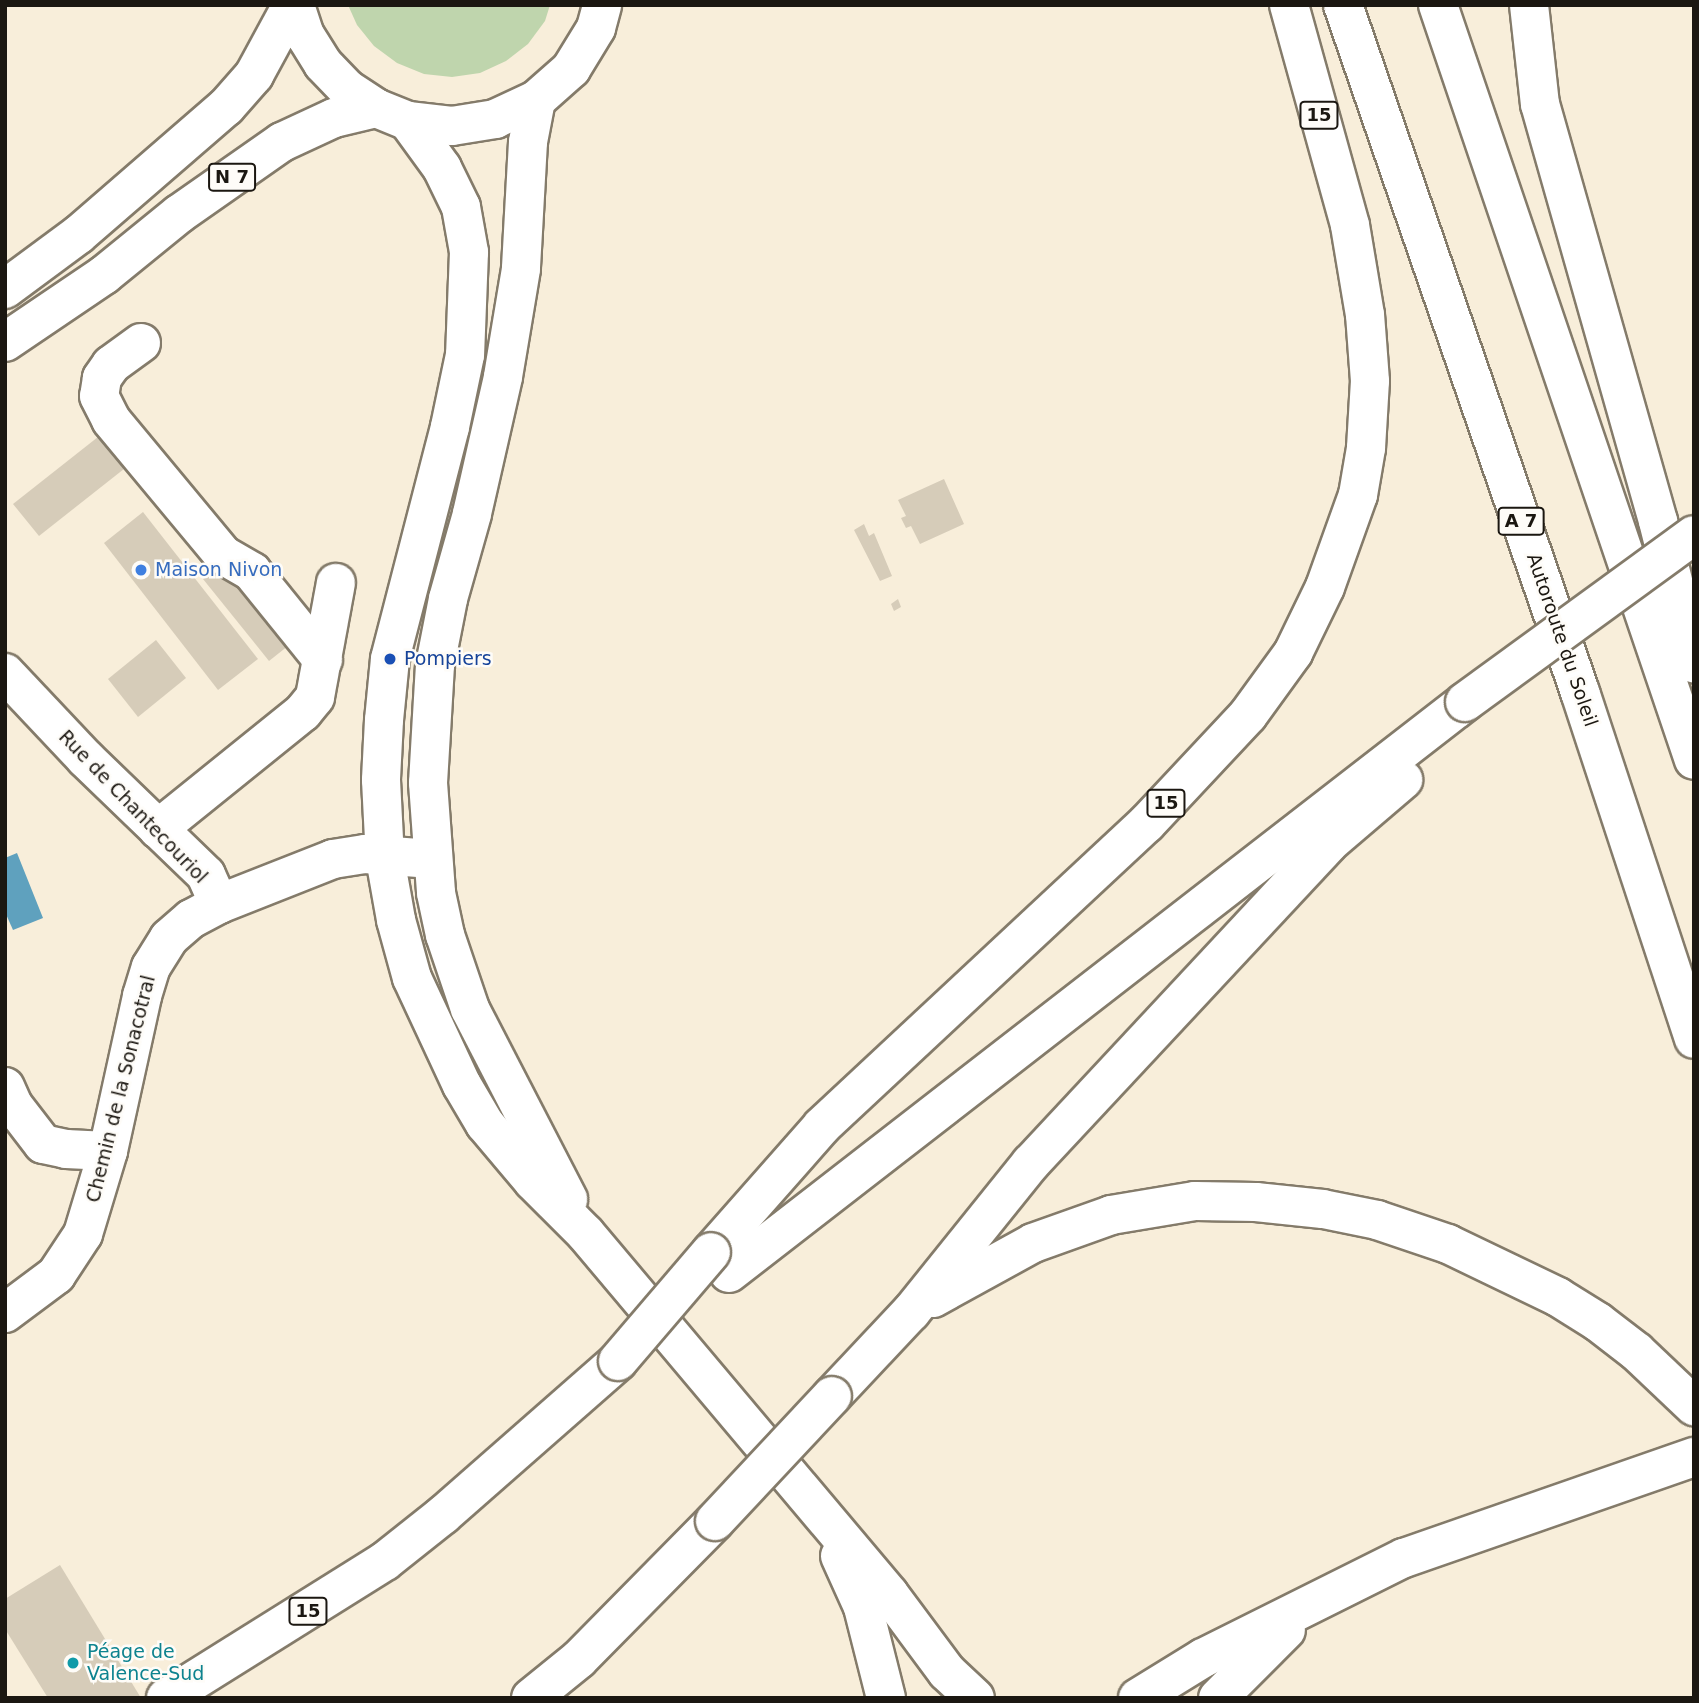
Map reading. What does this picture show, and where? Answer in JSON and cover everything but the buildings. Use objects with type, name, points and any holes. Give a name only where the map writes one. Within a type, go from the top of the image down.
[{"type":"main road","points":[[294,5],[305,35],[323,64],[347,89],[392,115],[442,168],[461,207],[469,264],[465,355],[450,427],[390,659],[381,780],[384,858],[396,920],[412,978],[462,1085],[485,1124],[517,1162],[585,1233],[889,1594],[947,1672],[975,1698]]},
{"type":"main road","points":[[5,289],[78,235],[226,107],[254,75],[294,5]]},
{"type":"main road","points":[[392,115],[452,126],[495,119],[536,100],[571,69],[596,29],[602,5]]},
{"type":"main road","name":"15","points":[[166,1698],[385,1561],[443,1515],[608,1370],[720,1263],[822,1126],[1146,824],[1248,715],[1293,653],[1325,587],[1358,495],[1370,381],[1367,341],[1349,225],[1289,5]]},
{"type":"main road","name":"Autoroute du Soleil","points":[[1343,5],[1580,692],[1694,1039]]},
{"type":"main road","points":[[1438,5],[1694,760]]},
{"type":"main road","points":[[1529,5],[1540,104],[1658,521],[1694,664]]},
{"type":"main road","points":[[536,100],[528,142],[521,269],[503,377],[472,514],[448,598],[435,665],[428,783],[432,859],[445,935],[470,1009],[585,1233]]},
{"type":"main road","name":"N 7","points":[[5,342],[104,275],[179,214],[282,142],[334,118],[392,115]]},
{"type":"main road","points":[[141,343],[111,365],[102,378],[99,396],[111,420],[223,555],[252,572],[323,660]]},
{"type":"main road","points":[[720,1263],[1469,714],[1694,535]]},
{"type":"main road","points":[[531,1698],[579,1659],[715,1521],[911,1312],[1031,1163],[1328,844],[1390,790],[1469,714],[1694,563]]},
{"type":"main road","points":[[158,829],[303,712],[315,698],[336,583]]},
{"type":"main road","name":"Rue de Chantecouriol","points":[[5,673],[205,875],[219,904],[332,859],[365,854],[384,858],[432,859]]},
{"type":"main road","name":"Chemin de la Sonacotral","points":[[5,1313],[56,1275],[83,1234],[108,1152],[151,967],[169,939],[191,919],[219,904]]},
{"type":"main road","points":[[5,1087],[13,1105],[43,1144],[66,1149],[108,1152]]},
{"type":"main road","points":[[911,1312],[972,1273],[1033,1243],[1111,1214],[1195,1201],[1256,1202],[1323,1209],[1377,1220],[1448,1244],[1558,1297],[1598,1322],[1637,1352],[1694,1406]]},
{"type":"main road","points":[[1138,1698],[1203,1658],[1404,1558],[1694,1457]]},
{"type":"main road","points":[[822,1516],[863,1607],[886,1698]]},
{"type":"main road","points":[[1218,1698],[1316,1600]]},
{"type":"green space","points":[[348,5],[550,5],[545,21],[528,44],[506,61],[480,73],[452,77],[424,74],[397,63],[374,46],[357,25]]},
{"type":"water","points":[[17,853],[43,918],[13,930],[5,912],[5,858]]},
{"type":"place","name":"Maison Nivon","points":[[141,570]]},
{"type":"place","name":"Pompiers","points":[[390,659]]},
{"type":"place","name":"Péage de Valence-Sud","points":[[73,1663]]}]
